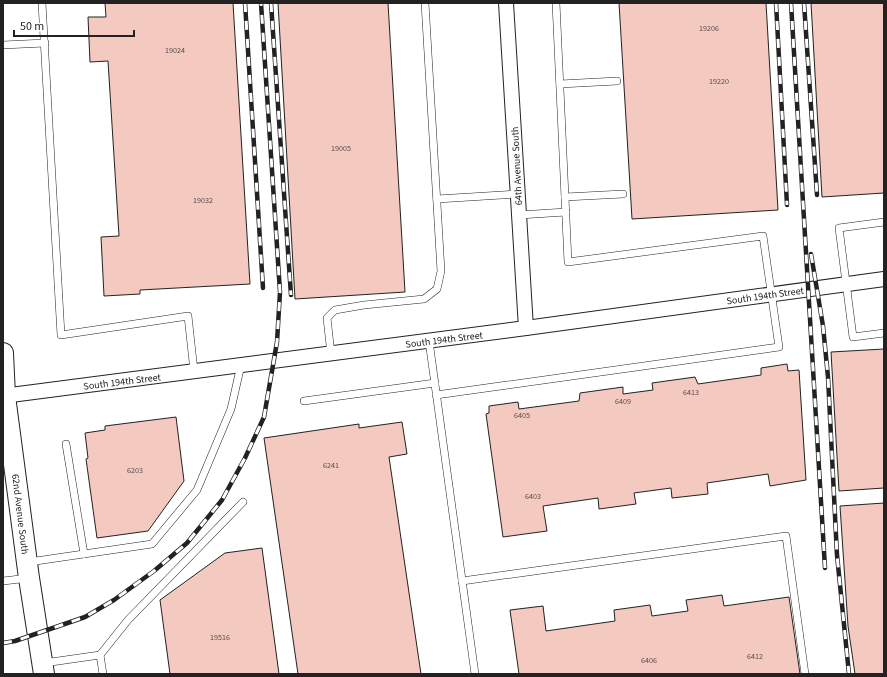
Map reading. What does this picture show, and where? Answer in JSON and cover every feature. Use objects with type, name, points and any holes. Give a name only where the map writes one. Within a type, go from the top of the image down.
[{"type":"street","name":"64th Avenue South","points":[[506,3],[526,328]]},
{"type":"street","name":"South 194th Street","points":[[4,396],[429,341],[884,279]]},
{"type":"street","name":"62nd Avenue South","points":[[3,353],[4,396],[43,669]]},
{"type":"lane","points":[[42,3],[61,334],[188,316],[194,371]]},
{"type":"lane","points":[[331,354],[327,318],[336,310],[424,299],[436,289],[441,271],[425,3]]},
{"type":"lane","points":[[436,394],[778,347],[763,236],[568,262],[556,3]]},
{"type":"lane","points":[[3,45],[45,43]]},
{"type":"lane","points":[[560,84],[617,82]]},
{"type":"lane","points":[[437,199],[518,194]]},
{"type":"lane","points":[[565,197],[623,194]]},
{"type":"lane","points":[[519,215],[566,212]]},
{"type":"lane","points":[[884,222],[839,228],[853,338],[884,333]]},
{"type":"lane","points":[[429,341],[475,674]]},
{"type":"lane","points":[[3,581],[28,570],[84,554],[152,544],[197,490],[231,409],[241,365]]},
{"type":"lane","points":[[304,401],[434,383]]},
{"type":"lane","points":[[66,444],[84,554]]},
{"type":"lane","points":[[43,669],[100,655],[128,620],[243,502]]},
{"type":"lane","points":[[462,581],[786,536],[805,674]]},
{"type":"lane","points":[[100,655],[103,674]]},
{"type":"building","points":[[105,3],[233,3],[250,284],[140,290],[140,294],[104,296],[101,237],[119,236],[108,61],[90,62],[88,17],[106,17]]},
{"type":"building","points":[[278,3],[388,3],[405,292],[295,299]]},
{"type":"building","points":[[619,3],[766,3],[778,210],[632,219]]},
{"type":"building","points":[[811,3],[884,3],[884,193],[822,197]]},
{"type":"building","points":[[884,349],[884,488],[839,491],[831,352]]},
{"type":"building","points":[[787,364],[788,371],[799,370],[806,480],[770,486],[768,474],[707,483],[708,494],[672,498],[671,488],[634,493],[636,504],[599,509],[598,498],[543,506],[547,531],[503,537],[486,414],[489,413],[489,406],[518,402],[519,409],[579,401],[580,393],[623,387],[623,394],[653,390],[652,383],[695,377],[698,384],[761,375],[761,368]]},
{"type":"building","points":[[176,417],[184,481],[148,531],[97,538],[86,459],[88,458],[85,433],[105,430],[105,426]]},
{"type":"building","points":[[402,422],[407,454],[389,457],[421,674],[298,674],[264,438],[359,424],[359,428]]},
{"type":"building","points":[[884,503],[884,674],[855,674],[848,626],[840,506]]},
{"type":"building","points":[[262,548],[279,674],[170,674],[160,600],[225,553]]},
{"type":"building","points":[[722,595],[724,606],[789,597],[800,674],[519,674],[510,610],[543,606],[546,631],[615,621],[614,610],[650,605],[652,616],[688,611],[686,600]]},
{"type":"railway","points":[[245,3],[263,288]]},
{"type":"railway","points":[[3,643],[15,641],[85,617],[114,600],[154,571],[187,543],[222,500],[245,458],[264,417],[277,342],[280,292],[261,3]]},
{"type":"railway","points":[[271,3],[291,295]]},
{"type":"railway","points":[[776,3],[787,205]]},
{"type":"railway","points":[[791,3],[825,568]]},
{"type":"railway","points":[[804,3],[817,195]]},
{"type":"railway","points":[[811,254],[823,326],[828,377],[837,555],[849,674]]}]
